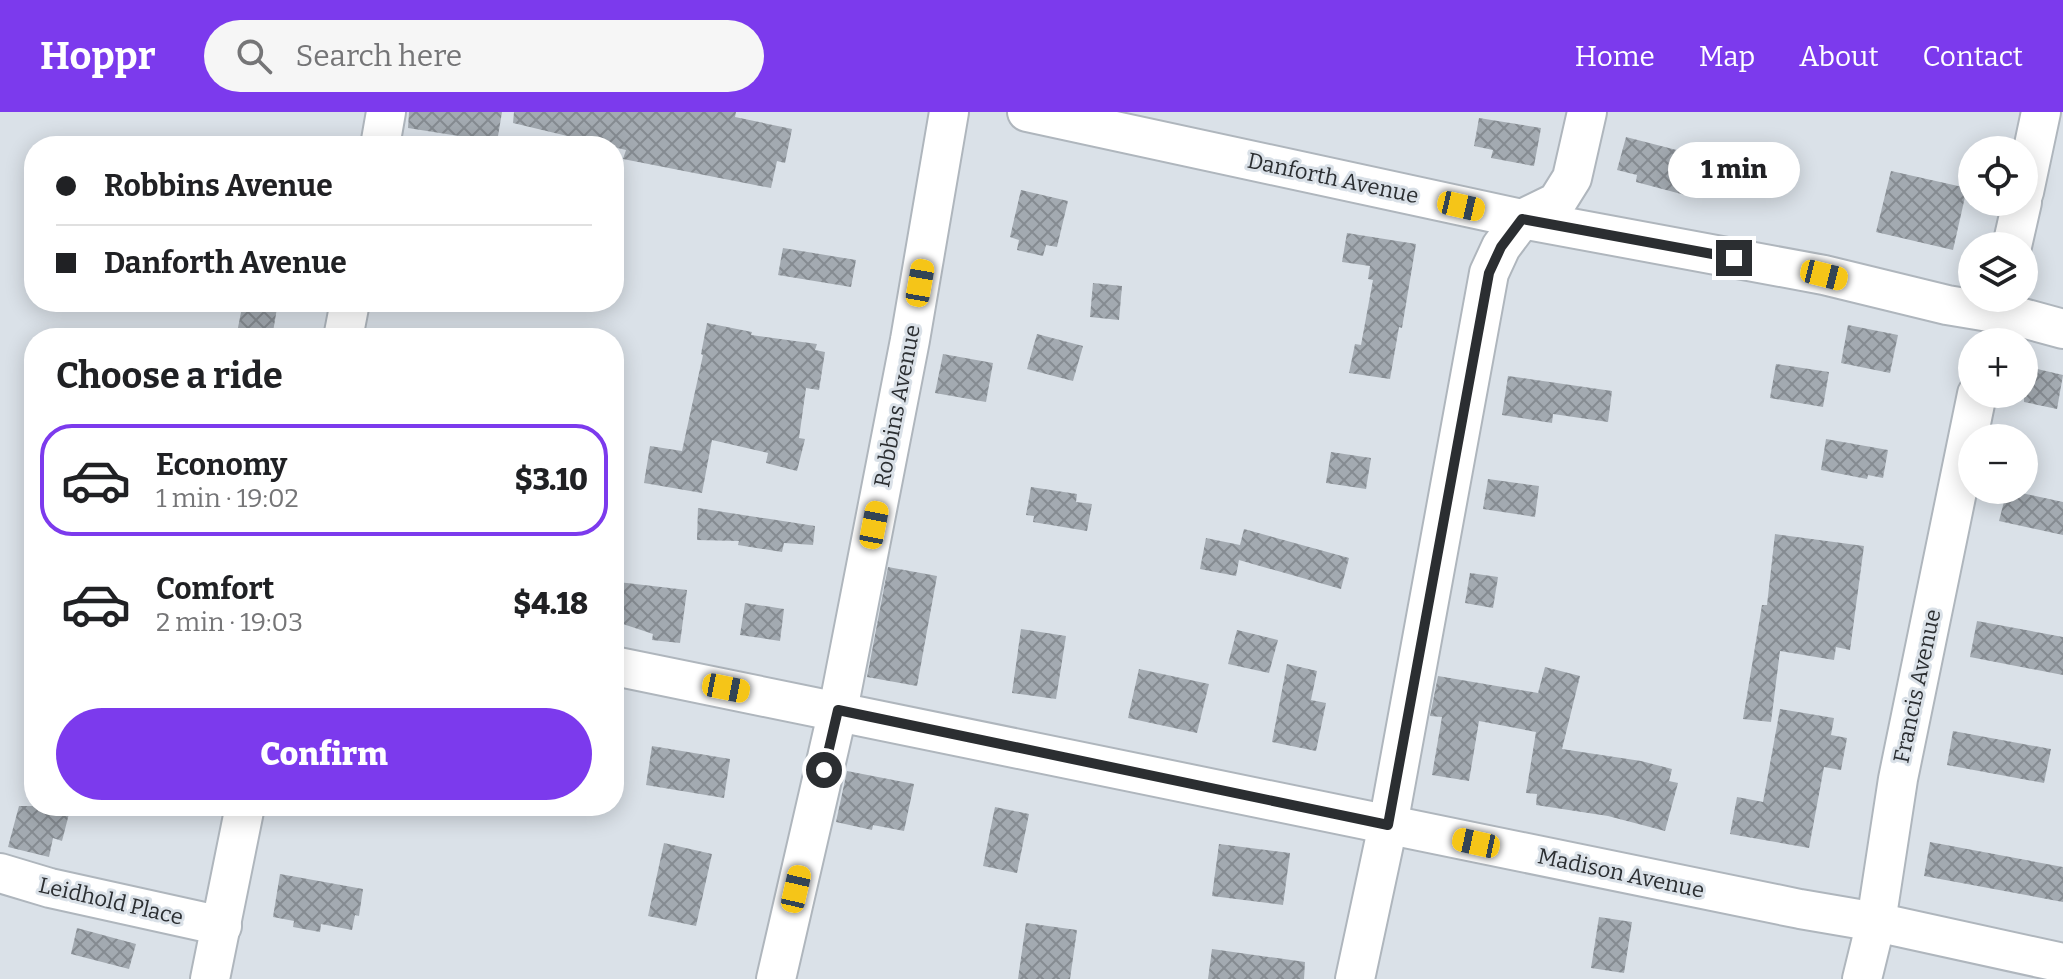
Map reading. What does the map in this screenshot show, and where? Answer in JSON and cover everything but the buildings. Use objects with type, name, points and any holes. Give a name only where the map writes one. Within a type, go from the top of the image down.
[{"type":"street","points":[[382,136],[386,112]]},
{"type":"street","name":"Robbins Avenue","points":[[776,979],[838,710],[907,356],[949,112]]},
{"type":"street","name":"Danforth Avenue","points":[[1027,112],[1522,219],[1824,275],[1996,318],[2063,329]]},
{"type":"street","points":[[1355,979],[1388,825],[1489,273],[1501,247],[1522,219],[1557,202],[1572,178],[1587,112]]},
{"type":"street","points":[[2036,136],[2041,112]]},
{"type":"street","name":"Francis Avenue","points":[[1862,979],[1876,922],[1898,779],[1974,408]]},
{"type":"street","name":"Madison Avenue","points":[[624,668],[1876,922],[2063,963]]},
{"type":"street","points":[[210,979],[243,816]]},
{"type":"street","name":"Leidhold Place","points":[[0,873],[50,888],[222,926]]},
{"type":"route","points":[[824,770],[838,710],[1388,825],[1489,273],[1501,247],[1522,219],[1734,258]]}]
